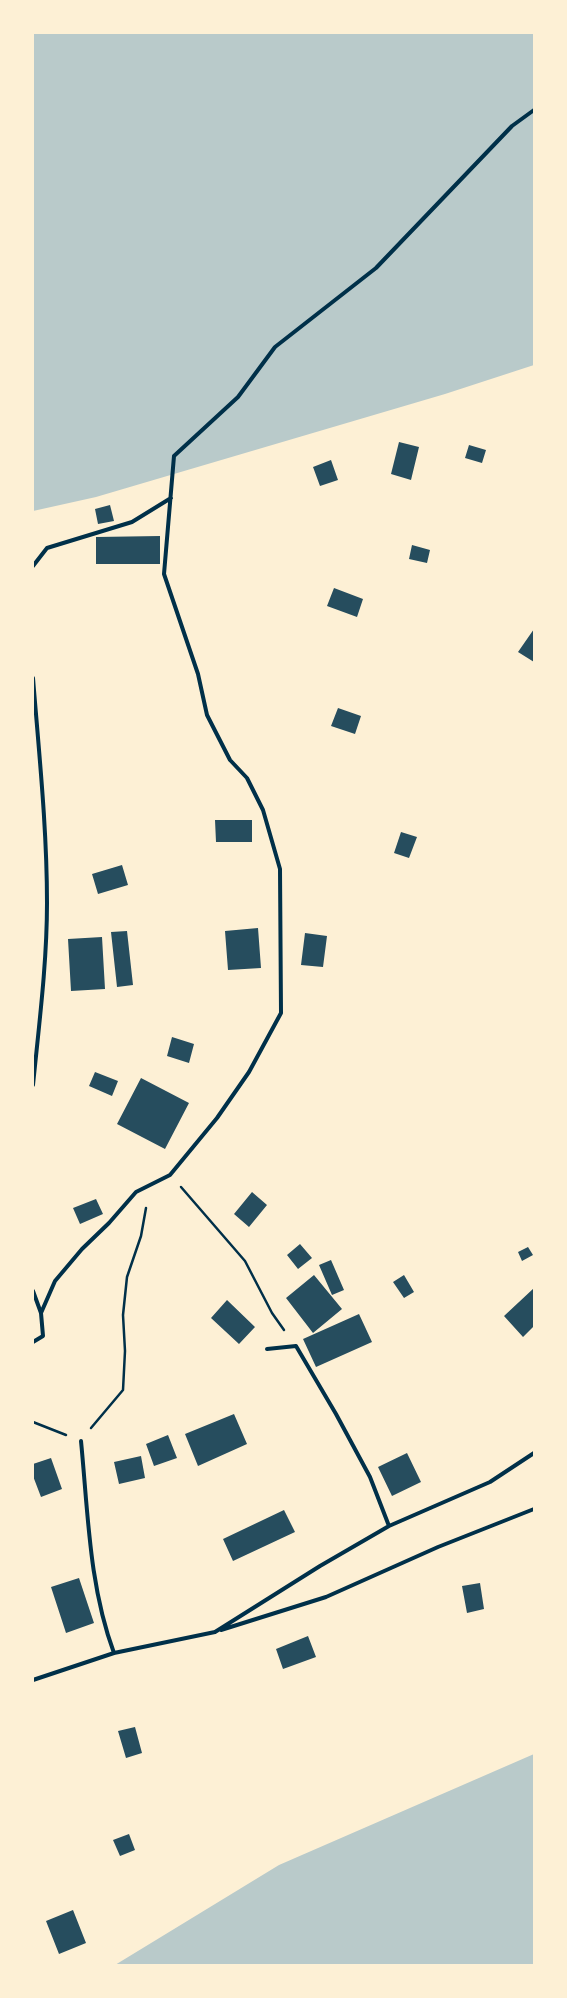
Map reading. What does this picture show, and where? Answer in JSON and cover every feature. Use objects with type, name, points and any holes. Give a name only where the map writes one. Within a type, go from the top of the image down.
[{"type":"street","points":[[41,1313],[55,1281],[82,1249],[109,1223],[136,1192],[170,1176],[217,1118],[249,1072],[281,1013],[282,930],[280,869],[263,810],[248,778],[230,760],[207,715],[198,674],[164,574],[174,456],[238,397],[275,347],[376,268],[512,126],[534,110]]},
{"type":"street","points":[[33,566],[47,548],[132,522],[171,498]]},
{"type":"street","points":[[33,678],[44,804],[47,904],[40,1019],[33,1085]]},
{"type":"street","points":[[33,1291],[41,1313],[43,1336],[33,1342]]},
{"type":"street","points":[[267,1349],[296,1346],[336,1414],[370,1477],[389,1526]]},
{"type":"street","points":[[81,1441],[95,1586],[104,1626],[114,1653]]},
{"type":"street","points":[[215,1632],[320,1566],[389,1526],[490,1482],[534,1453]]},
{"type":"street","points":[[33,1680],[114,1653],[215,1632],[326,1597],[438,1547],[534,1509]]},
{"type":"path","points":[[170,1176],[245,1261],[272,1313],[296,1346]]},
{"type":"path","points":[[33,1422],[81,1441],[123,1390],[126,1351],[123,1315],[128,1277],[141,1236],[150,1185]]},
{"type":"shaded area","points":[[33,33],[534,33],[534,365],[445,394],[96,497],[33,511]]},
{"type":"shaded area","points":[[534,1754],[534,1965],[115,1965],[279,1865]]},
{"type":"building","points":[[399,442],[419,447],[411,480],[391,474]]},
{"type":"building","points":[[469,445],[486,450],[482,463],[465,458]]},
{"type":"building","points":[[331,460],[338,480],[320,486],[313,467]]},
{"type":"building","points":[[110,505],[114,521],[98,524],[95,509]]},
{"type":"building","points":[[160,536],[160,564],[96,564],[96,537]]},
{"type":"building","points":[[412,545],[430,550],[427,563],[409,559]]},
{"type":"building","points":[[334,588],[363,599],[357,617],[327,606]]},
{"type":"building","points":[[534,629],[534,662],[518,652]]},
{"type":"building","points":[[338,708],[361,716],[355,734],[331,726]]},
{"type":"building","points":[[215,820],[252,820],[252,842],[216,842]]},
{"type":"building","points":[[401,832],[417,837],[409,858],[394,853]]},
{"type":"building","points":[[122,865],[128,885],[98,894],[92,874]]},
{"type":"building","points":[[258,928],[261,968],[228,970],[225,931]]},
{"type":"building","points":[[127,931],[133,985],[117,987],[111,932]]},
{"type":"building","points":[[305,933],[327,936],[323,967],[301,965]]},
{"type":"building","points":[[102,937],[105,989],[71,991],[68,939]]},
{"type":"building","points":[[172,1037],[194,1044],[189,1063],[167,1056]]},
{"type":"building","points":[[95,1072],[118,1081],[112,1096],[89,1086]]},
{"type":"building","points":[[141,1078],[189,1103],[165,1149],[117,1124]]},
{"type":"building","points":[[252,1192],[267,1205],[249,1227],[234,1214]]},
{"type":"building","points":[[96,1199],[103,1214],[80,1224],[73,1208]]},
{"type":"building","points":[[300,1244],[312,1258],[298,1269],[287,1255]]},
{"type":"building","points":[[528,1247],[533,1255],[522,1261],[518,1252]]},
{"type":"building","points":[[331,1260],[344,1290],[332,1295],[319,1265]]},
{"type":"building","points":[[314,1275],[342,1309],[313,1333],[286,1298]]},
{"type":"building","points":[[404,1275],[414,1292],[404,1298],[393,1282]]},
{"type":"building","points":[[534,1288],[534,1326],[523,1337],[504,1316]]},
{"type":"building","points":[[227,1300],[255,1327],[239,1344],[211,1318]]},
{"type":"building","points":[[359,1314],[372,1342],[316,1367],[303,1339]]},
{"type":"building","points":[[234,1414],[247,1444],[198,1466],[185,1434]]},
{"type":"building","points":[[168,1435],[177,1458],[154,1466],[146,1444]]},
{"type":"building","points":[[407,1453],[421,1482],[392,1496],[378,1467]]},
{"type":"building","points":[[141,1456],[145,1478],[119,1484],[114,1462]]},
{"type":"building","points":[[51,1458],[62,1489],[41,1497],[33,1476],[33,1464]]},
{"type":"building","points":[[284,1510],[295,1532],[233,1561],[223,1539]]},
{"type":"building","points":[[79,1578],[94,1623],[66,1633],[51,1587]]},
{"type":"building","points":[[480,1583],[484,1609],[467,1613],[462,1586]]},
{"type":"building","points":[[308,1636],[316,1657],[283,1669],[276,1649]]},
{"type":"building","points":[[135,1727],[142,1753],[126,1758],[118,1731]]},
{"type":"building","points":[[129,1834],[135,1850],[120,1856],[113,1840]]},
{"type":"building","points":[[73,1910],[86,1943],[59,1954],[46,1921]]}]
